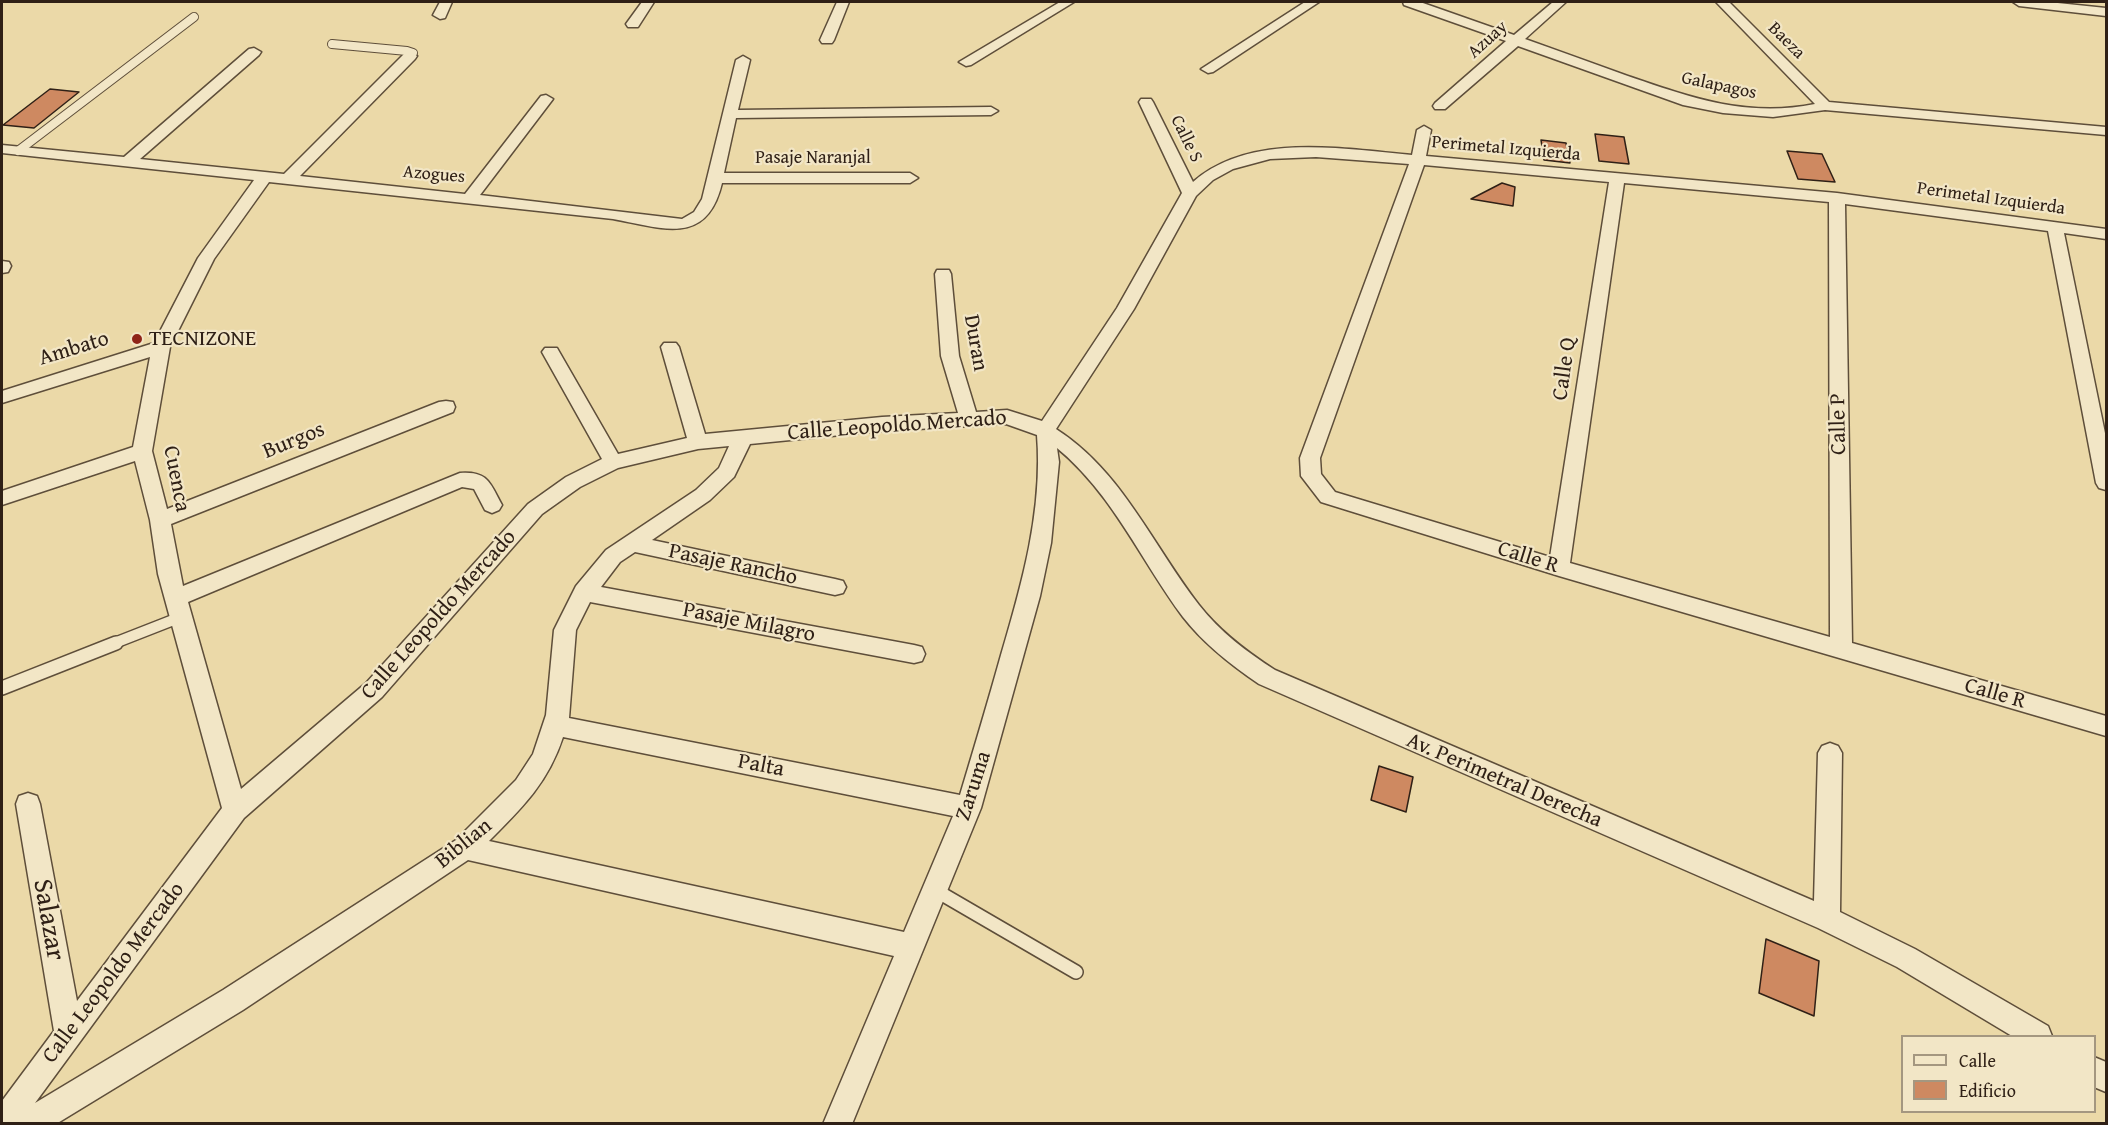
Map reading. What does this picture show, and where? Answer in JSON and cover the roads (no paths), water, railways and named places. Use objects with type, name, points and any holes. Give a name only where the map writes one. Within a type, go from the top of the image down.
[{"type":"street","points":[[440,15],[446,2]]},
{"type":"street","points":[[633,24],[648,2]]},
{"type":"street","points":[[827,40],[843,2]]},
{"type":"street","points":[[966,62],[1068,2]]},
{"type":"street","points":[[1208,69],[1313,2]]},
{"type":"street","name":"Galapagos","points":[[1409,2],[1688,102],[1720,109],[1752,114],[1773,114],[1825,106],[2106,131]]},
{"type":"street","name":"Azuay","points":[[1440,106],[1560,2]]},
{"type":"street","name":"Baeza","points":[[1722,2],[1825,106]]},
{"type":"street","points":[[2019,2],[2106,12]]},
{"type":"street","points":[[128,162],[254,52]]},
{"type":"street","points":[[286,180],[410,56]]},
{"type":"street","name":"Azogues","points":[[2,149],[613,213],[660,223],[684,224],[700,215],[710,199],[742,60]]},
{"type":"street","points":[[470,198],[546,99]]},
{"type":"street","name":"Calle S","points":[[1146,102],[1190,193]]},
{"type":"street","points":[[729,114],[991,111]]},
{"type":"street","name":"Calle R","points":[[1424,130],[1418,161],[1310,458],[1311,476],[1328,497],[1559,568],[2106,726]]},
{"type":"street","name":"Perimetal Izquierda","points":[[1046,430],[1125,309],[1190,193],[1201,180],[1222,168],[1252,156],[1279,152],[1362,155],[1837,198],[2106,234]]},
{"type":"street","name":"Cuenca","points":[[235,810],[179,607],[142,451],[161,347],[206,258],[264,178]]},
{"type":"street","name":"Pasaje Naranjal","points":[[716,178],[910,178]]},
{"type":"street","name":"Calle Q","points":[[1559,568],[1617,178]]},
{"type":"street","name":"Calle P","points":[[1837,198],[1841,650]]},
{"type":"street","points":[[2055,228],[2106,483]]},
{"type":"street","name":"Duran","points":[[943,274],[950,356],[969,419]]},
{"type":"street","points":[[670,346],[698,442]]},
{"type":"street","name":"Ambato","points":[[2,397],[161,347]]},
{"type":"street","points":[[551,352],[613,462]]},
{"type":"street","name":"Burgos","points":[[160,520],[446,407]]},
{"type":"street","name":"Calle Leopoldo Mercado","points":[[2,1124],[235,810],[374,690],[535,509],[573,482],[613,462],[698,442],[743,437],[1007,417],[1027,420],[1046,430]]},
{"type":"street","name":"Zaruma","points":[[837,1124],[969,808],[1029,596],[1041,543],[1049,462],[1046,430]]},
{"type":"street","name":"Av. Perimetral Derecha","points":[[1046,430],[1058,437],[1094,470],[1191,612],[1215,638],[1244,662],[1267,677],[1827,919],[1906,958],[2036,1035]]},
{"type":"street","name":"Biblian","points":[[28,1124],[233,1000],[465,848],[525,788],[544,758],[558,715],[565,630],[584,592],[613,556],[703,495],[727,472],[743,437]]},
{"type":"street","points":[[2,498],[142,451]]},
{"type":"street","points":[[179,607],[460,480],[473,479],[481,484],[492,505]]},
{"type":"street","name":"Pasaje Rancho","points":[[630,543],[835,587]]},
{"type":"street","name":"Pasaje Milagro","points":[[584,592],[914,654]]},
{"type":"street","name":"Palta","points":[[553,725],[969,808]]},
{"type":"street","points":[[1827,919],[1830,753]]},
{"type":"street","name":"Salazar","points":[[28,804],[69,1035]]},
{"type":"street","points":[[465,848],[911,947]]},
{"type":"lane","points":[[18,151],[194,17]]},
{"type":"lane","points":[[332,44],[407,51],[412,53],[410,56]]},
{"type":"lane","points":[[2,688],[179,607]]},
{"type":"lane","points":[[935,890],[1076,972]]},
{"type":"place","name":"TECNIZONE","points":[[137,339]]}]
